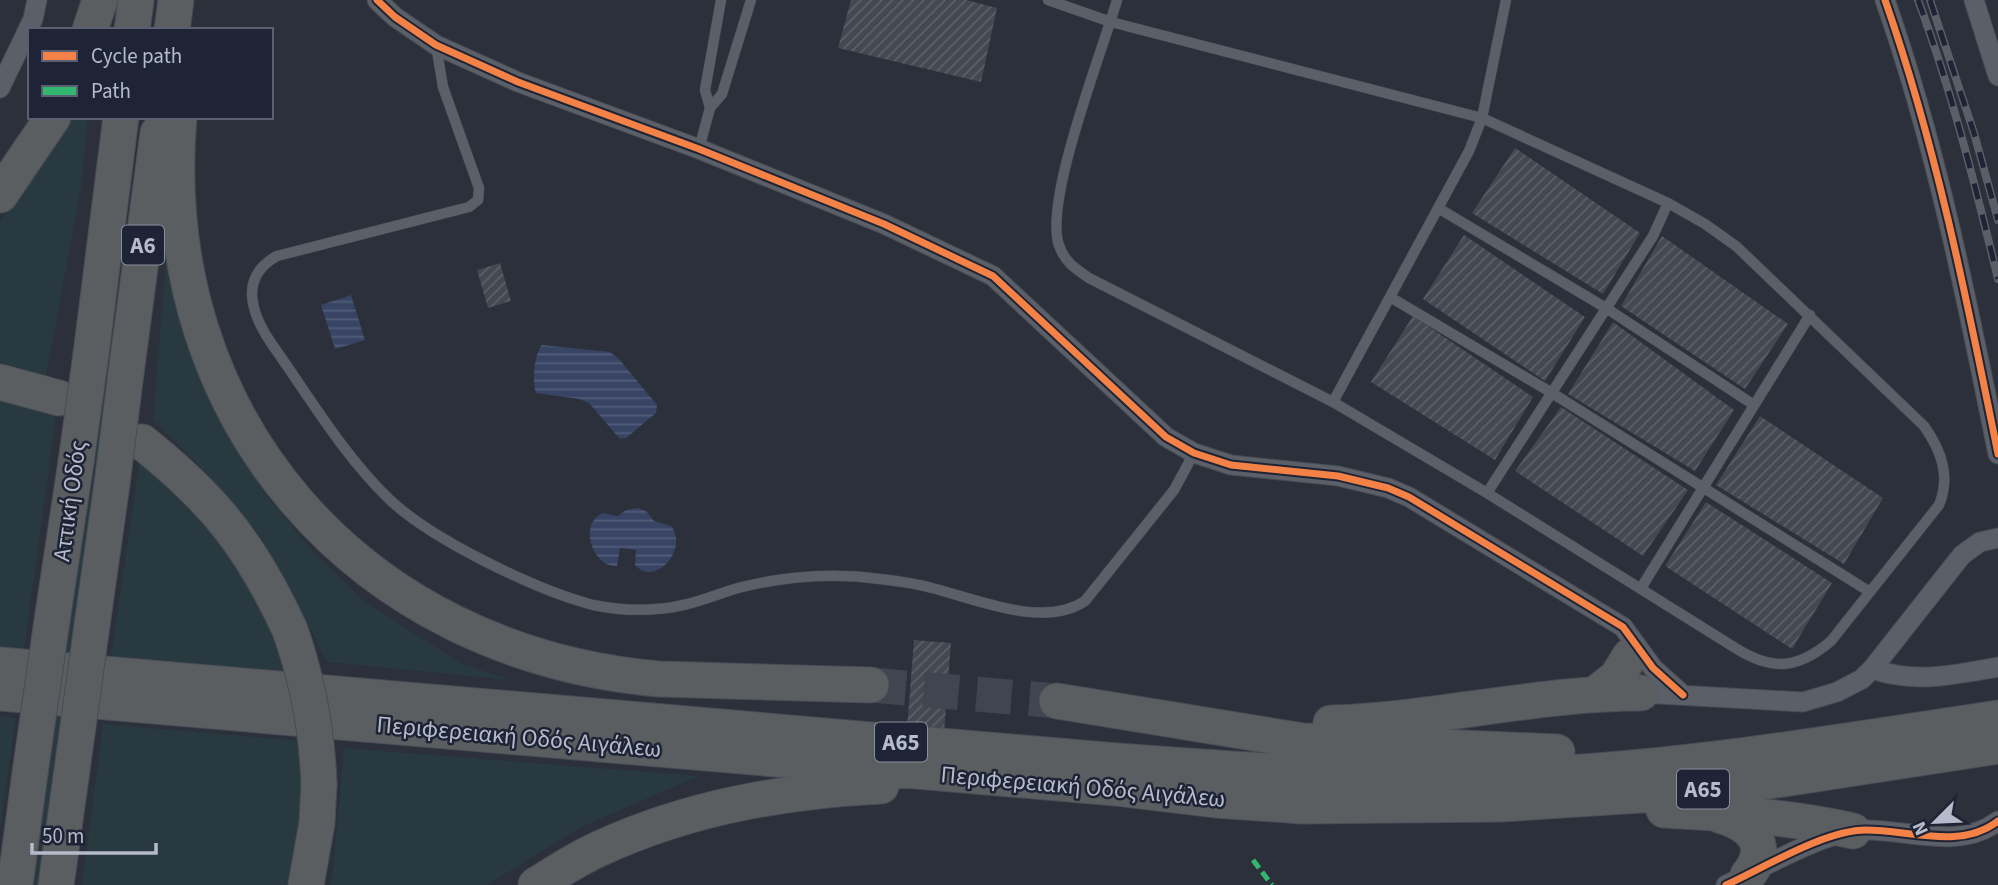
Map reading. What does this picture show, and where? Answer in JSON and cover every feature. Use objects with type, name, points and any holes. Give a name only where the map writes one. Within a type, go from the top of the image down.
[{"type":"highway","points":[[91,28],[100,0]]},
{"type":"highway","points":[[132,28],[136,0]]},
{"type":"highway","points":[[172,28],[178,0]]},
{"type":"highway","points":[[178,0],[181,28]]},
{"type":"highway","points":[[2,191],[52,119]]},
{"type":"highway","name":"Αττική Οδός","points":[[15,885],[91,354],[121,119]]},
{"type":"highway","name":"Αττική Οδός","points":[[56,885],[160,119]]},
{"type":"highway","points":[[179,119],[176,188],[179,234],[188,284],[214,367],[242,424],[278,479],[333,541],[365,568],[414,602],[468,631],[503,646],[558,663],[628,677],[871,685]]},
{"type":"highway","points":[[0,382],[59,398]]},
{"type":"highway","points":[[142,442],[180,472],[215,506],[264,576],[290,630],[309,690],[319,784],[317,823],[306,885]]},
{"type":"highway","points":[[1597,693],[1617,677],[1627,641]]},
{"type":"highway","name":"Περιφερειακή Οδός Αιγάλεω","points":[[0,665],[1117,761],[1398,777],[1552,774],[1638,767],[1802,748],[1998,718]]},
{"type":"highway","name":"Περιφερειακή Οδός Αιγάλεω","points":[[0,693],[1302,806],[1502,804],[1641,795],[1750,784],[1998,746]]},
{"type":"highway","points":[[1107,708],[1307,723],[1356,722],[1597,693],[1641,693]]},
{"type":"highway","points":[[1057,701],[1303,741],[1542,752],[1629,750],[1730,743],[1802,748]]},
{"type":"highway","points":[[536,885],[598,849],[633,834],[682,817],[744,801],[815,790],[886,786],[1026,792],[1116,788]]},
{"type":"highway","points":[[1406,804],[1461,816],[1624,809],[1709,813],[1827,824],[1853,831]]},
{"type":"highway","points":[[1709,813],[1741,824],[1751,831],[1758,841],[1756,865],[1737,880]]},
{"type":"street","points":[[29,28],[37,0]]},
{"type":"street","points":[[377,0],[395,17],[436,45],[518,82],[699,149],[884,224],[993,276],[1166,437],[1194,453],[1231,465],[1338,476],[1388,488],[1430,508],[1627,641],[1682,695]]},
{"type":"street","points":[[1885,0],[1945,204],[1998,454]]},
{"type":"street","points":[[1974,0],[1998,76]]},
{"type":"street","points":[[0,88],[28,29]]},
{"type":"street","points":[[1627,641],[1641,693],[1803,702],[1837,692],[1862,679],[1962,555],[1980,542],[1998,538]]},
{"type":"street","points":[[1872,669],[1916,679],[1998,667]]},
{"type":"street","points":[[1737,880],[1828,837],[1853,831],[1958,836],[1976,833],[1998,821]]},
{"type":"lane","points":[[710,108],[705,90],[721,0]]},
{"type":"lane","points":[[699,149],[710,108],[722,93],[751,0]]},
{"type":"lane","points":[[1048,0],[1111,22],[1482,118],[1668,203],[1705,223],[1735,246],[1810,315],[1924,426],[1937,444],[1944,466],[1945,491],[1939,505],[1830,641],[1817,653],[1800,661],[1768,664],[1752,658],[1487,493],[1333,402],[1089,278],[1069,264],[1059,246],[1055,225],[1058,199],[1072,144],[1111,22],[1117,0]]},
{"type":"lane","points":[[1333,402],[1469,151],[1482,118],[1506,0]]},
{"type":"lane","points":[[436,45],[443,87],[479,188],[478,200],[469,207],[277,256],[264,263],[256,273],[252,287],[252,304],[266,337],[358,466],[389,499],[433,531],[481,558],[533,583],[593,605],[624,609],[682,606],[737,589],[807,575],[877,578],[931,587],[1009,608],[1040,613],[1058,612],[1074,608],[1085,601],[1174,490],[1194,453]]},
{"type":"lane","points":[[1487,493],[1653,236],[1668,203]]},
{"type":"lane","points":[[1438,208],[1606,309],[1754,405]]},
{"type":"lane","points":[[1390,297],[1552,393],[1870,592]]},
{"type":"lane","points":[[1641,588],[1810,315]]},
{"type":"shaded area","points":[[68,119],[88,119],[81,188],[46,377],[0,362],[0,222]]},
{"type":"shaded area","points":[[168,238],[184,329],[219,417],[266,495],[314,553],[364,601],[460,663],[511,680],[327,662],[293,595],[254,528],[198,464],[153,420]]},
{"type":"shaded area","points":[[105,360],[113,365],[41,885],[30,885]]},
{"type":"shaded area","points":[[0,399],[56,416],[24,650],[0,648]]},
{"type":"shaded area","points":[[140,457],[238,558],[290,672],[111,656]]},
{"type":"shaded area","points":[[0,716],[16,718],[0,830]]},
{"type":"shaded area","points":[[103,724],[303,741],[305,784],[292,885],[82,885]]},
{"type":"shaded area","points":[[344,748],[699,776],[581,827],[487,885],[330,885]]},
{"type":"water","points":[[351,295],[365,340],[335,349],[321,305]]},
{"type":"water","points":[[542,345],[610,352],[657,405],[656,413],[626,438],[620,439],[589,403],[536,393],[534,368]]},
{"type":"water","points":[[638,508],[646,511],[654,521],[671,526],[675,535],[673,554],[660,569],[652,572],[643,571],[635,565],[636,550],[620,548],[617,566],[609,565],[596,554],[590,536],[594,520],[601,514],[618,516],[626,510]]},
{"type":"building","points":[[851,0],[966,0],[997,8],[981,82],[838,48]]},
{"type":"building","points":[[1515,148],[1640,233],[1603,294],[1472,213]]},
{"type":"building","points":[[1464,235],[1585,317],[1545,381],[1423,299]]},
{"type":"building","points":[[1662,236],[1788,324],[1745,389],[1621,306]]},
{"type":"building","points":[[500,263],[511,301],[488,308],[477,270]]},
{"type":"building","points":[[1413,316],[1533,397],[1495,460],[1371,382]]},
{"type":"building","points":[[1613,322],[1734,410],[1695,471],[1568,394]]},
{"type":"building","points":[[1561,407],[1688,490],[1643,556],[1515,471]]},
{"type":"building","points":[[1760,416],[1883,498],[1844,564],[1716,485]]},
{"type":"building","points":[[1706,502],[1832,583],[1792,649],[1665,566]]},
{"type":"building","points":[[914,640],[951,643],[944,732],[907,729]]},
{"type":"tunnel","points":[[871,685],[1057,701]]},
{"type":"railway","points":[[1918,0],[1952,103],[1998,279]]},
{"type":"railway","points":[[1930,0],[1974,133],[1998,220]]},
{"type":"marked path","points":[[1253,860],[1272,885]]},
{"type":"cycle path","points":[[377,0],[395,17],[436,45],[518,82],[699,149],[884,224],[993,276],[1166,437],[1194,453],[1231,465],[1338,476],[1388,488],[1409,497],[1623,627],[1653,668],[1683,695]]},
{"type":"cycle path","points":[[1885,0],[1904,56],[1935,168],[1998,454]]},
{"type":"cycle path","points":[[1726,885],[1832,836],[1866,830],[1951,837],[1983,830],[1998,821]]}]
